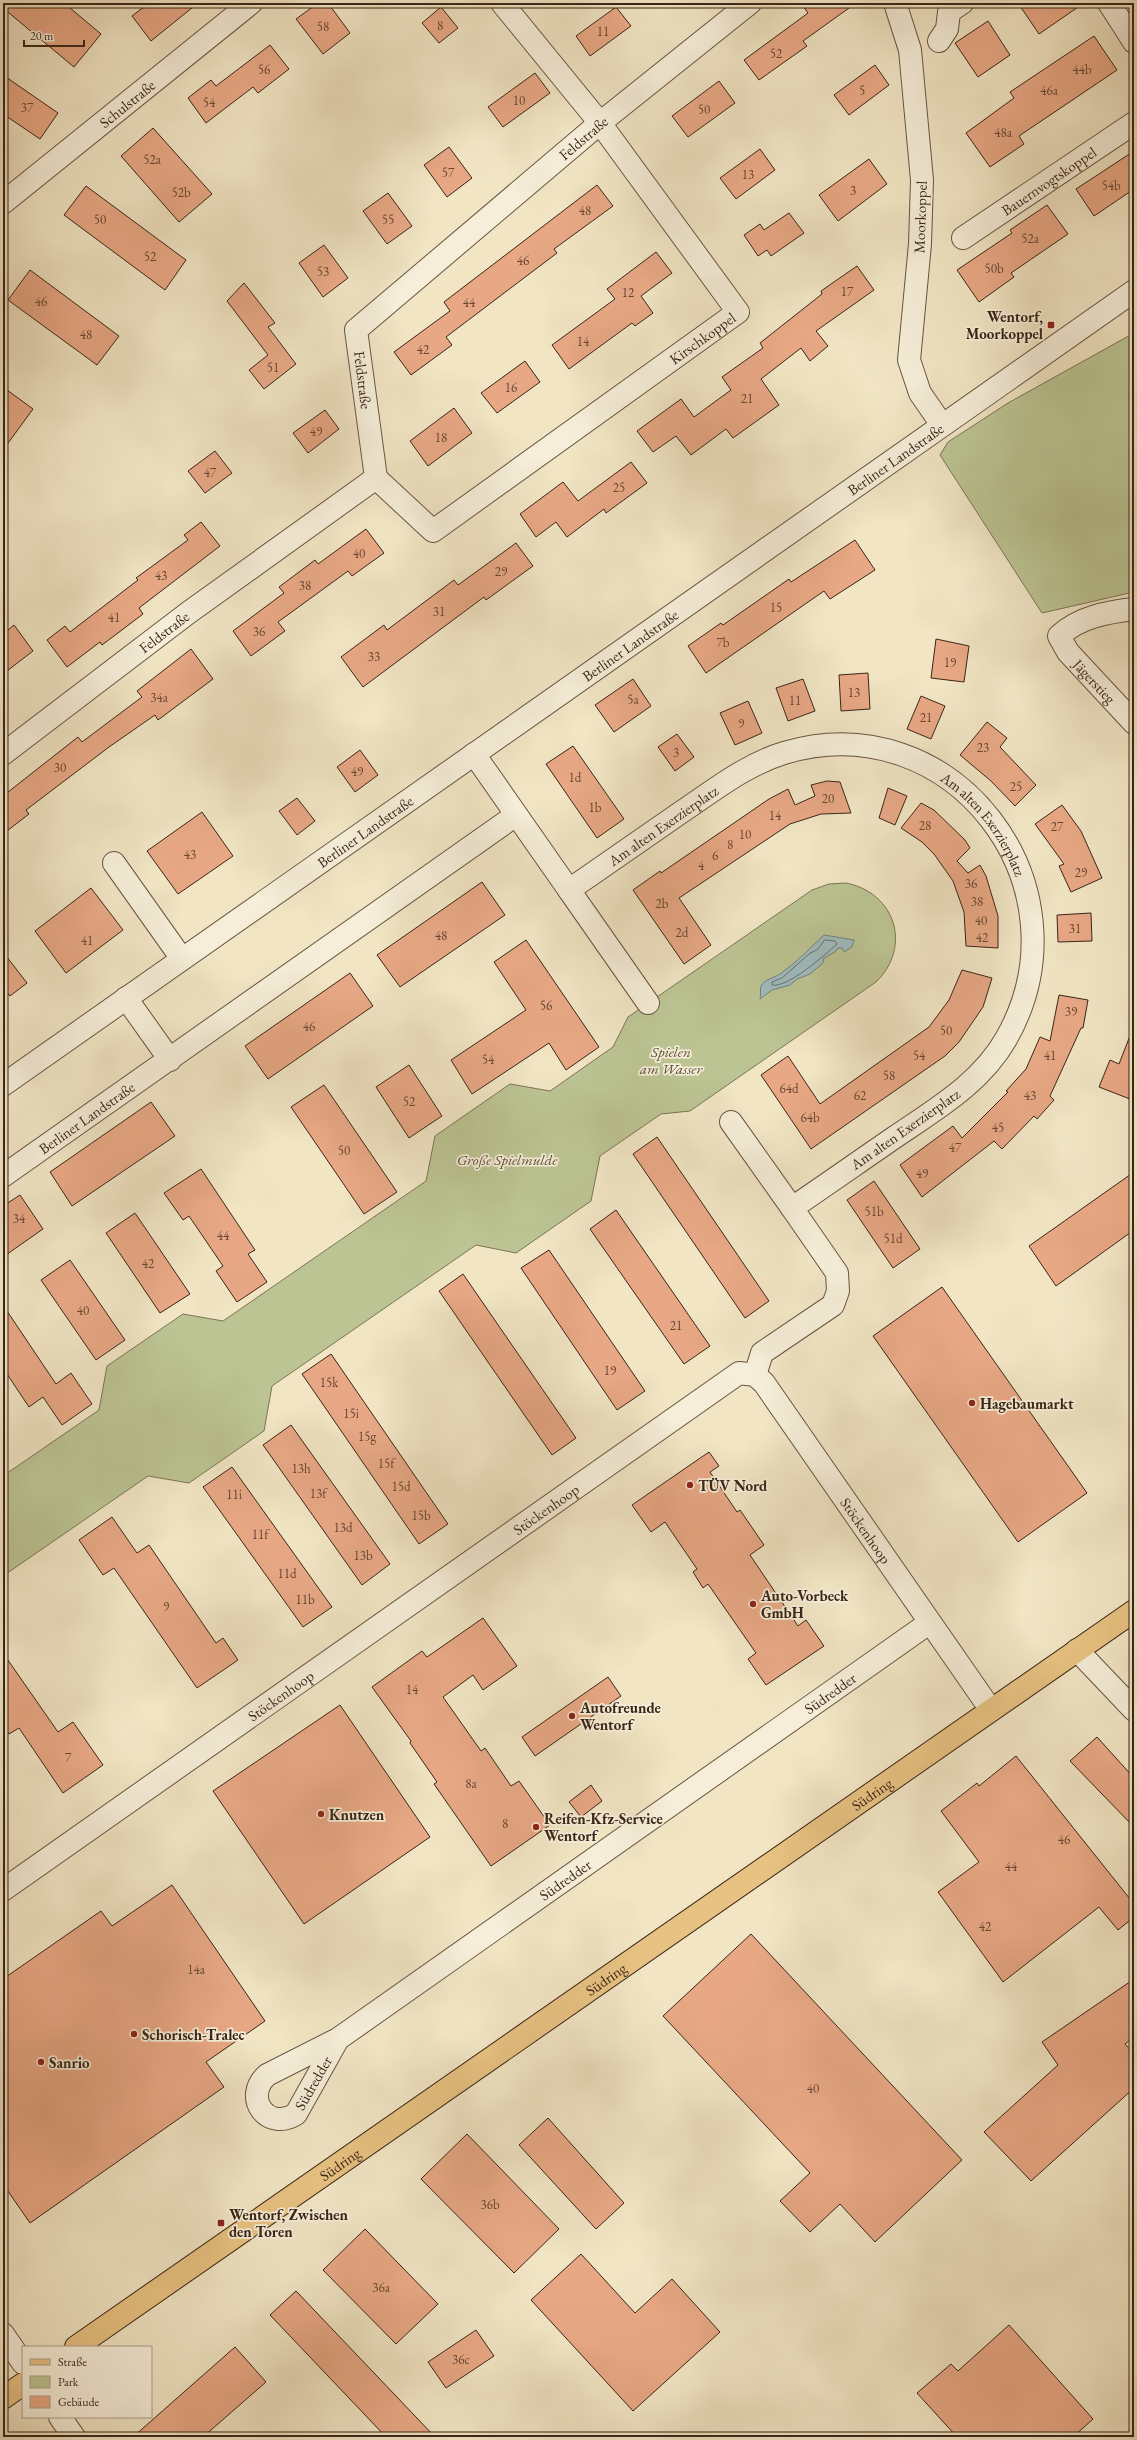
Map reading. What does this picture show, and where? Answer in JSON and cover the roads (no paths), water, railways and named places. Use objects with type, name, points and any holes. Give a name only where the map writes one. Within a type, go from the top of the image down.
[{"type":"main road","name":"Südring","points":[[77,2346],[1134,1611]]},
{"type":"main road","points":[[3,2398],[22,2385]]},
{"type":"street","name":"Schulstraße","points":[[3,204],[251,3]]},
{"type":"street","name":"Kirschkoppel","points":[[376,478],[433,530],[738,312],[600,124],[502,3]]},
{"type":"street","name":"Feldstraße","points":[[3,754],[188,613],[376,478],[356,330],[600,124],[750,3]]},
{"type":"street","name":"Moorkoppel","points":[[895,3],[910,50],[922,180],[920,244],[909,360],[920,393],[942,425]]},
{"type":"street","points":[[939,41],[947,29],[949,12],[962,3]]},
{"type":"street","points":[[1109,3],[1134,42]]},
{"type":"street","name":"Bauernvogtskoppel","points":[[963,238],[1134,123]]},
{"type":"street","name":"Berliner Landstraße","points":[[3,1085],[1134,291]]},
{"type":"street","name":"Jägerstieg","points":[[1134,609],[1112,612],[1080,621],[1059,636],[1068,652],[1134,723]]},
{"type":"street","name":"Am alten Exerzierplatz","points":[[569,890],[746,769],[784,753],[803,748],[851,746],[884,750],[904,756],[940,774],[957,785],[987,813],[999,829],[1019,864],[1030,904],[1033,924],[1032,965],[1028,984],[1017,1016],[1005,1041],[980,1073],[965,1087],[792,1208]]},
{"type":"street","points":[[474,754],[648,1003]]},
{"type":"street","name":"Berliner Landstraße","points":[[3,1176],[170,1060],[516,815]]},
{"type":"street","points":[[114,863],[182,959]]},
{"type":"street","points":[[126,998],[170,1060]]},
{"type":"street","points":[[731,1122],[837,1272],[838,1291],[833,1306],[762,1354],[755,1375]]},
{"type":"street","name":"Stöckenhoop","points":[[3,1890],[739,1373],[755,1375],[768,1390],[991,1710]]},
{"type":"street","name":"Südredder","points":[[338,2039],[929,1623]]},
{"type":"street","points":[[1077,1650],[1134,1710]]},
{"type":"street","points":[[3,2334],[22,2362]]},
{"type":"street","points":[[61,2418],[74,2437]]},
{"type":"water","points":[[824,935],[854,940],[852,947],[844,952],[842,948],[838,948],[835,952],[824,958],[823,963],[810,974],[797,979],[790,985],[772,990],[760,999],[761,986],[767,980],[786,970]]},
{"type":"place","name":"Wentorf, Moorkoppel","points":[[1051,325]]},
{"type":"place","name":"Hagebaumarkt","points":[[972,1403]]},
{"type":"place","name":"TÜV Nord","points":[[690,1485]]},
{"type":"place","name":"Auto-Vorbeck GmbH","points":[[753,1604]]},
{"type":"place","name":"Autofreunde Wentorf","points":[[572,1716]]},
{"type":"place","name":"Knutzen","points":[[321,1814]]},
{"type":"place","name":"Reifen-Kfz-Service Wentorf","points":[[536,1827]]},
{"type":"place","name":"Schorisch-Tralec","points":[[134,2034]]},
{"type":"place","name":"Sanrio","points":[[41,2062]]},
{"type":"place","name":"Wentorf, Zwischen den Toren","points":[[221,2223]]},
{"type":"park label","name":"Spielen am Wasser","points":[[671,1060]]},
{"type":"park label","name":"Große Spielmulde","points":[[507,1159]]}]
